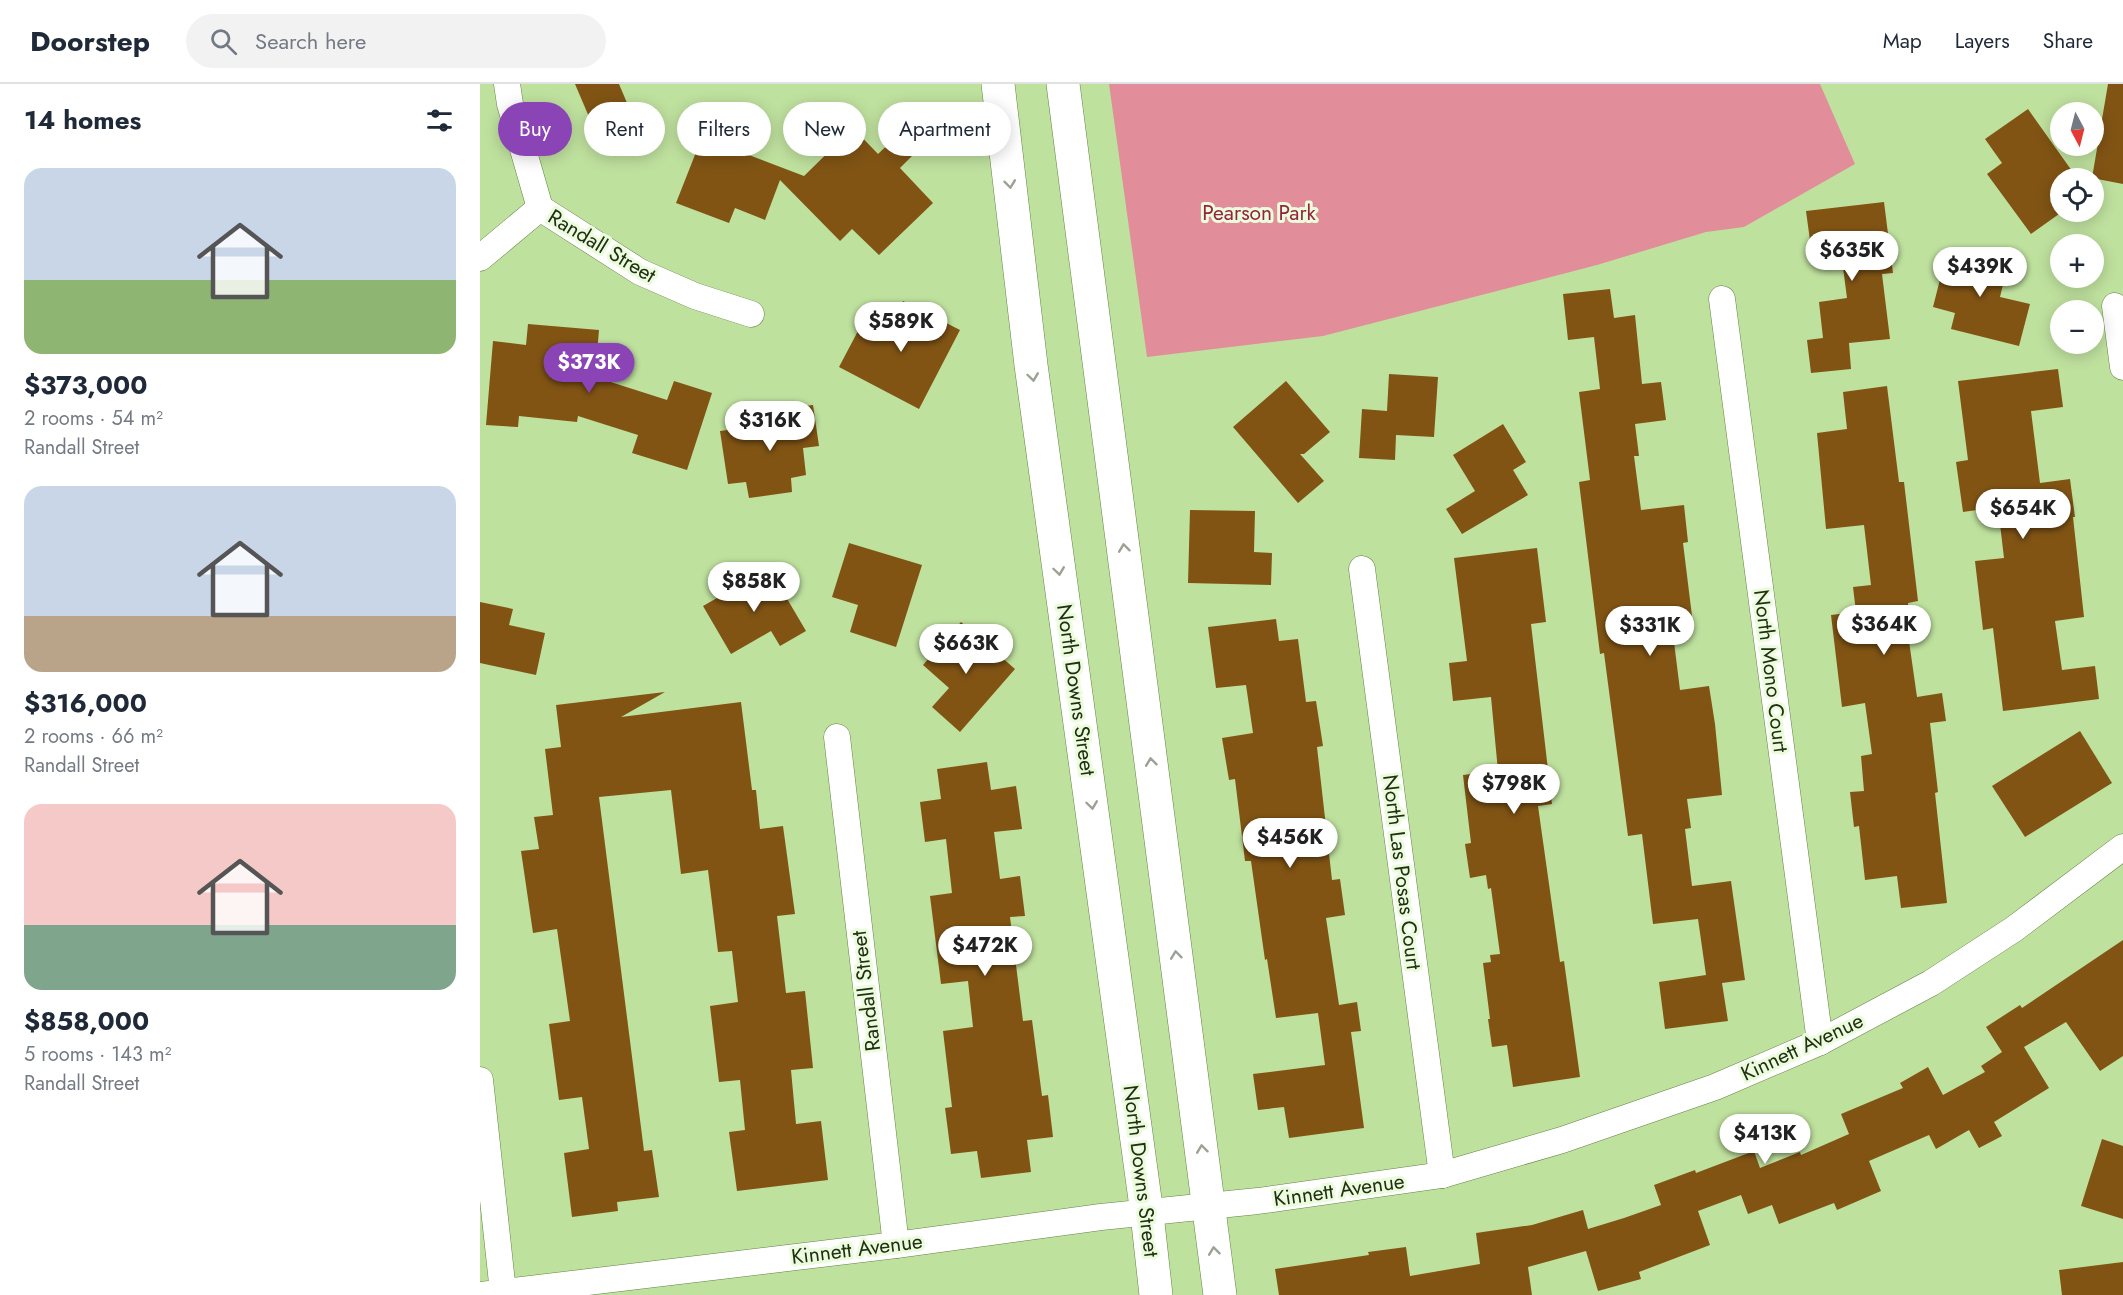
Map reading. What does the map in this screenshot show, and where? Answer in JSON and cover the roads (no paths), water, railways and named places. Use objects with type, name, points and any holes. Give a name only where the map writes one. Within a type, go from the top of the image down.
[{"type":"street","name":"Randall Street","points":[[507,84],[510,104],[540,208],[640,272],[694,296],[751,314]]},
{"type":"street","name":"North Downs Street","points":[[998,84],[1031,365],[1148,1214],[1156,1295]]},
{"type":"street","points":[[1063,84],[1220,1295]]},
{"type":"street","points":[[480,258],[540,208]]},
{"type":"street","name":"North Mono Court","points":[[1722,299],[1820,1042]]},
{"type":"street","points":[[2115,306],[2123,367]]},
{"type":"street","name":"North Las Posas Court","points":[[1362,569],[1442,1175]]},
{"type":"street","name":"Randall Street","points":[[837,736],[896,1245]]},
{"type":"street","name":"Kinnett Avenue","points":[[492,1293],[896,1245],[1101,1217],[1209,1207],[1442,1175],[1562,1140],[1693,1095],[1820,1042],[1930,983],[2014,929],[2123,847]]},
{"type":"street","points":[[480,1080],[492,1293]]},
{"type":"park label","name":"Pearson Park","points":[[1259,213]]}]
